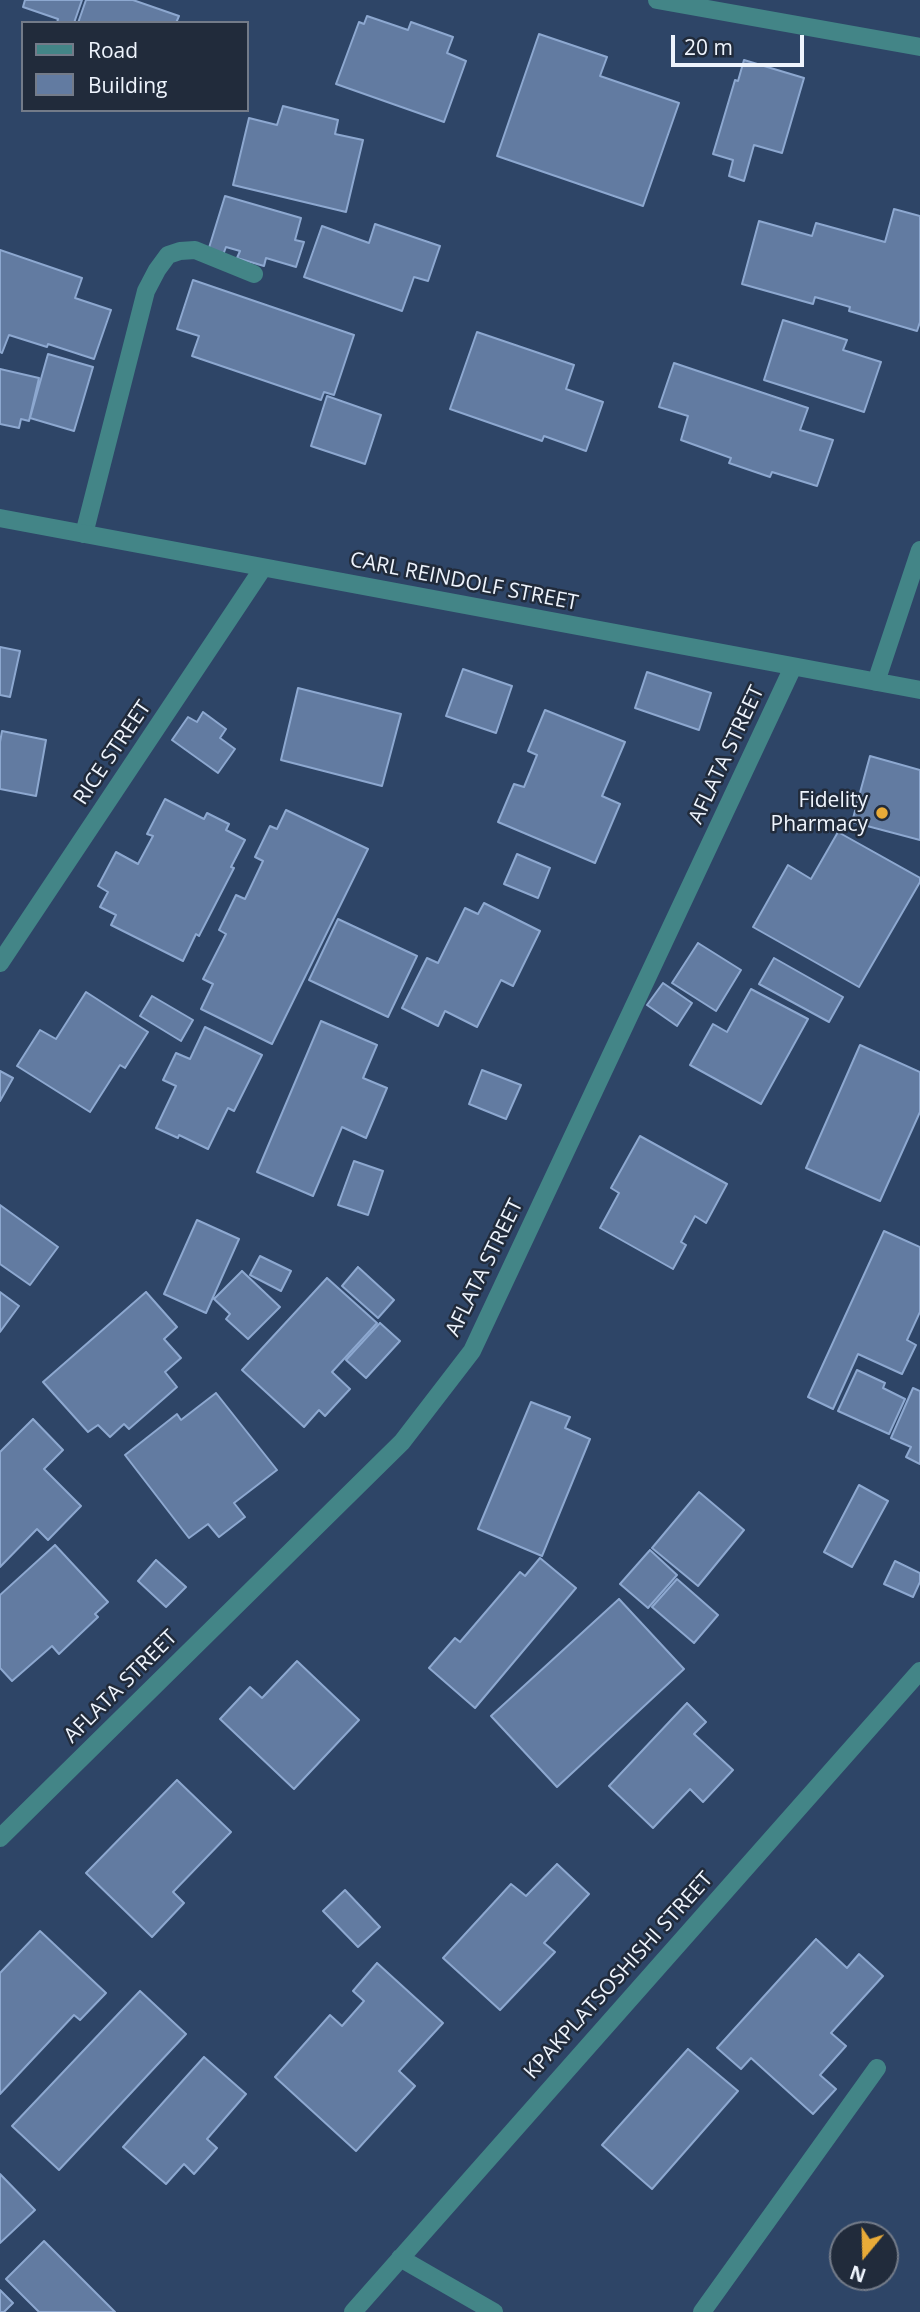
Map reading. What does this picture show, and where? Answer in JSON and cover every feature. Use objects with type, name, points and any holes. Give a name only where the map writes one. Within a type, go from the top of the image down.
[{"type":"street","points":[[657,0],[920,47]]},
{"type":"street","points":[[84,534],[146,291],[157,270],[169,255],[195,250],[254,274]]},
{"type":"street","name":"CARL REINDOLF STREET","points":[[0,518],[920,690]]},
{"type":"street","points":[[876,682],[920,550]]},
{"type":"street","name":"RICE STREET","points":[[0,963],[263,568]]},
{"type":"street","name":"AFLATA STREET","points":[[0,1838],[402,1442],[472,1351],[793,667]]},
{"type":"street","name":"KPAKPLATSOSHISHI STREET","points":[[353,2312],[920,1671]]},
{"type":"street","points":[[702,2312],[877,2068]]},
{"type":"street","points":[[400,2258],[494,2312]]},
{"type":"building","points":[[25,0],[82,0],[75,21],[58,21],[23,7]]},
{"type":"building","points":[[86,0],[133,0],[179,16],[177,21],[79,21]]},
{"type":"building","points":[[367,16],[408,30],[411,22],[453,37],[447,53],[466,61],[444,122],[336,84],[359,22],[364,24]]},
{"type":"building","points":[[539,34],[607,57],[600,76],[679,103],[643,206],[497,156]]},
{"type":"building","points":[[744,60],[804,78],[782,153],[754,145],[744,181],[729,176],[733,160],[713,154],[735,80],[738,81]]},
{"type":"building","points":[[283,106],[338,120],[335,134],[363,140],[346,212],[233,185],[249,118],[277,125]]},
{"type":"building","points":[[225,196],[301,218],[295,240],[304,242],[296,267],[266,258],[264,266],[237,258],[240,251],[226,247],[223,255],[208,251]]},
{"type":"building","points":[[894,209],[920,216],[920,322],[917,331],[849,311],[850,307],[815,297],[813,304],[742,284],[759,221],[812,236],[816,223],[885,242]]},
{"type":"building","points":[[375,224],[440,246],[428,281],[414,277],[402,311],[304,277],[322,226],[369,243]]},
{"type":"building","points":[[0,250],[82,278],[75,298],[111,310],[94,359],[9,335],[2,353],[0,352]]},
{"type":"building","points":[[193,280],[354,335],[334,395],[324,392],[321,400],[192,356],[199,336],[177,329]]},
{"type":"building","points":[[783,320],[847,340],[843,350],[881,362],[864,412],[764,380]]},
{"type":"building","points":[[477,332],[574,365],[566,389],[603,402],[586,451],[544,436],[542,441],[450,409]]},
{"type":"building","points":[[48,354],[93,367],[74,431],[30,418]]},
{"type":"building","points":[[674,363],[808,408],[800,430],[833,440],[817,486],[772,472],[770,477],[729,463],[731,458],[681,440],[688,416],[659,407]]},
{"type":"building","points":[[0,369],[39,378],[29,421],[21,419],[19,428],[0,424]]},
{"type":"building","points":[[327,396],[381,415],[365,464],[311,446]]},
{"type":"building","points":[[0,647],[20,651],[10,697],[0,695]]},
{"type":"building","points":[[463,669],[512,686],[496,733],[446,716]]},
{"type":"building","points":[[647,672],[711,693],[699,730],[635,708]]},
{"type":"building","points":[[298,688],[401,714],[382,786],[281,760]]},
{"type":"building","points":[[545,710],[625,742],[602,796],[620,804],[595,863],[498,822],[514,784],[524,787],[537,755],[528,751]]},
{"type":"building","points":[[203,712],[226,729],[220,738],[235,749],[218,773],[172,740],[188,717],[197,722]]},
{"type":"building","points":[[2,731],[46,740],[36,796],[0,789]]},
{"type":"building","points":[[870,756],[920,770],[920,840],[852,822]]},
{"type":"building","points":[[165,799],[204,819],[207,813],[229,824],[226,830],[245,840],[231,867],[234,868],[183,961],[111,925],[116,915],[100,907],[108,892],[98,886],[116,852],[138,864],[153,836],[147,834]]},
{"type":"building","points":[[286,810],[368,849],[272,1044],[201,1009],[213,984],[203,979],[226,934],[219,930],[236,895],[245,899],[263,861],[255,857],[270,826],[277,829]]},
{"type":"building","points":[[838,832],[920,878],[859,987],[753,927],[788,865],[811,879]]},
{"type":"building","points":[[517,854],[550,868],[538,898],[504,884]]},
{"type":"building","points":[[484,903],[540,931],[513,986],[501,980],[477,1027],[445,1011],[438,1026],[402,1008],[427,958],[438,963],[465,908],[478,914]]},
{"type":"building","points":[[338,919],[417,956],[388,1017],[309,980]]},
{"type":"building","points":[[698,943],[741,970],[716,1011],[672,983]]},
{"type":"building","points":[[774,958],[843,997],[829,1022],[759,984]]},
{"type":"building","points":[[663,983],[692,1003],[677,1026],[647,1005]]},
{"type":"building","points":[[751,989],[808,1019],[761,1104],[690,1065],[713,1024],[727,1032]]},
{"type":"building","points":[[86,992],[148,1032],[125,1068],[120,1065],[90,1112],[17,1066],[40,1030],[56,1039]]},
{"type":"building","points":[[152,996],[193,1020],[181,1041],[140,1016]]},
{"type":"building","points":[[321,1021],[377,1045],[363,1078],[387,1088],[366,1138],[342,1127],[313,1196],[257,1172]]},
{"type":"building","points":[[205,1027],[262,1055],[234,1111],[228,1108],[208,1149],[179,1135],[178,1138],[156,1128],[176,1086],[163,1080],[176,1053],[190,1059]]},
{"type":"building","points":[[860,1045],[920,1072],[920,1112],[880,1201],[806,1168]]},
{"type":"building","points":[[482,1070],[521,1085],[506,1119],[469,1104]]},
{"type":"building","points":[[0,1071],[13,1078],[0,1101]]},
{"type":"building","points":[[640,1136],[727,1184],[706,1223],[695,1216],[681,1242],[686,1245],[673,1269],[600,1228],[619,1193],[611,1188]]},
{"type":"building","points":[[354,1161],[383,1171],[368,1215],[338,1205]]},
{"type":"building","points":[[0,1205],[58,1247],[30,1285],[0,1264]]},
{"type":"building","points":[[197,1220],[239,1239],[206,1313],[164,1294]]},
{"type":"building","points":[[884,1231],[920,1247],[920,1312],[907,1340],[916,1345],[902,1374],[858,1354],[833,1409],[808,1397]]},
{"type":"building","points":[[260,1256],[291,1271],[281,1291],[250,1275]]},
{"type":"building","points":[[358,1267],[394,1300],[378,1318],[342,1286]]},
{"type":"building","points":[[242,1271],[280,1307],[248,1339],[226,1319],[230,1314],[214,1299]]},
{"type":"building","points":[[327,1278],[377,1323],[332,1372],[350,1389],[325,1416],[319,1410],[304,1427],[242,1370]]},
{"type":"building","points":[[0,1292],[19,1306],[0,1332]]},
{"type":"building","points":[[146,1292],[177,1327],[164,1339],[181,1358],[165,1372],[177,1387],[129,1429],[124,1424],[110,1437],[98,1425],[88,1432],[43,1382]]},
{"type":"building","points":[[380,1323],[400,1341],[366,1378],[346,1360]]},
{"type":"building","points":[[857,1370],[885,1383],[883,1388],[905,1399],[889,1434],[838,1411]]},
{"type":"building","points":[[913,1388],[920,1391],[920,1464],[906,1457],[911,1447],[891,1438]]},
{"type":"building","points":[[216,1393],[277,1470],[234,1503],[245,1517],[219,1537],[208,1524],[189,1538],[125,1455],[177,1414],[181,1420]]},
{"type":"building","points":[[531,1402],[570,1417],[565,1428],[590,1439],[542,1556],[478,1529]]},
{"type":"building","points":[[33,1419],[63,1450],[44,1469],[81,1506],[48,1540],[37,1529],[0,1567],[0,1452]]},
{"type":"building","points":[[859,1485],[888,1501],[852,1567],[824,1552]]},
{"type":"building","points":[[699,1492],[744,1530],[698,1586],[652,1548]]},
{"type":"building","points":[[55,1545],[108,1602],[95,1614],[98,1617],[59,1654],[52,1646],[12,1681],[0,1668],[0,1595]]},
{"type":"building","points":[[650,1550],[677,1575],[648,1608],[620,1584]]},
{"type":"building","points":[[540,1558],[576,1588],[475,1708],[429,1668],[455,1638],[460,1642],[520,1572],[525,1576]]},
{"type":"building","points":[[156,1560],[186,1587],[166,1607],[138,1581]]},
{"type":"building","points":[[895,1561],[920,1573],[920,1582],[913,1597],[884,1584]]},
{"type":"building","points":[[677,1579],[718,1615],[694,1643],[652,1607]]},
{"type":"building","points":[[619,1599],[684,1669],[557,1787],[491,1716]]},
{"type":"building","points":[[297,1661],[359,1720],[294,1789],[220,1719],[250,1687],[262,1698]]},
{"type":"building","points":[[687,1703],[706,1722],[694,1734],[733,1770],[703,1802],[690,1789],[653,1828],[609,1786]]},
{"type":"building","points":[[177,1780],[231,1832],[173,1892],[184,1903],[152,1937],[86,1873]]},
{"type":"building","points":[[557,1864],[589,1894],[544,1943],[555,1952],[500,2010],[443,1958],[511,1884],[526,1896]]},
{"type":"building","points":[[345,1890],[380,1927],[358,1947],[323,1911]]},
{"type":"building","points":[[40,1931],[106,1993],[80,2020],[74,2015],[0,2094],[0,1973]]},
{"type":"building","points":[[816,1939],[847,1968],[859,1954],[883,1976],[831,2033],[846,2046],[820,2075],[836,2089],[813,2114],[751,2058],[741,2069],[717,2048]]},
{"type":"building","points":[[377,1963],[443,2023],[399,2071],[415,2086],[356,2151],[275,2077],[330,2015],[342,2026],[364,2001],[353,1991]]},
{"type":"building","points":[[140,1991],[186,2034],[59,2170],[12,2126]]},
{"type":"building","points":[[688,2049],[738,2091],[652,2189],[602,2145]]},
{"type":"building","points":[[204,2057],[246,2094],[207,2139],[217,2148],[194,2174],[184,2164],[166,2184],[123,2147]]},
{"type":"building","points":[[0,2174],[35,2210],[0,2243]]},
{"type":"building","points":[[44,2241],[115,2312],[39,2312],[6,2279]]},
{"type":"building","points":[[0,2290],[13,2303],[4,2312],[0,2312]]},
{"type":"place","name":"Fidelity Pharmacy","points":[[882,813]]}]
